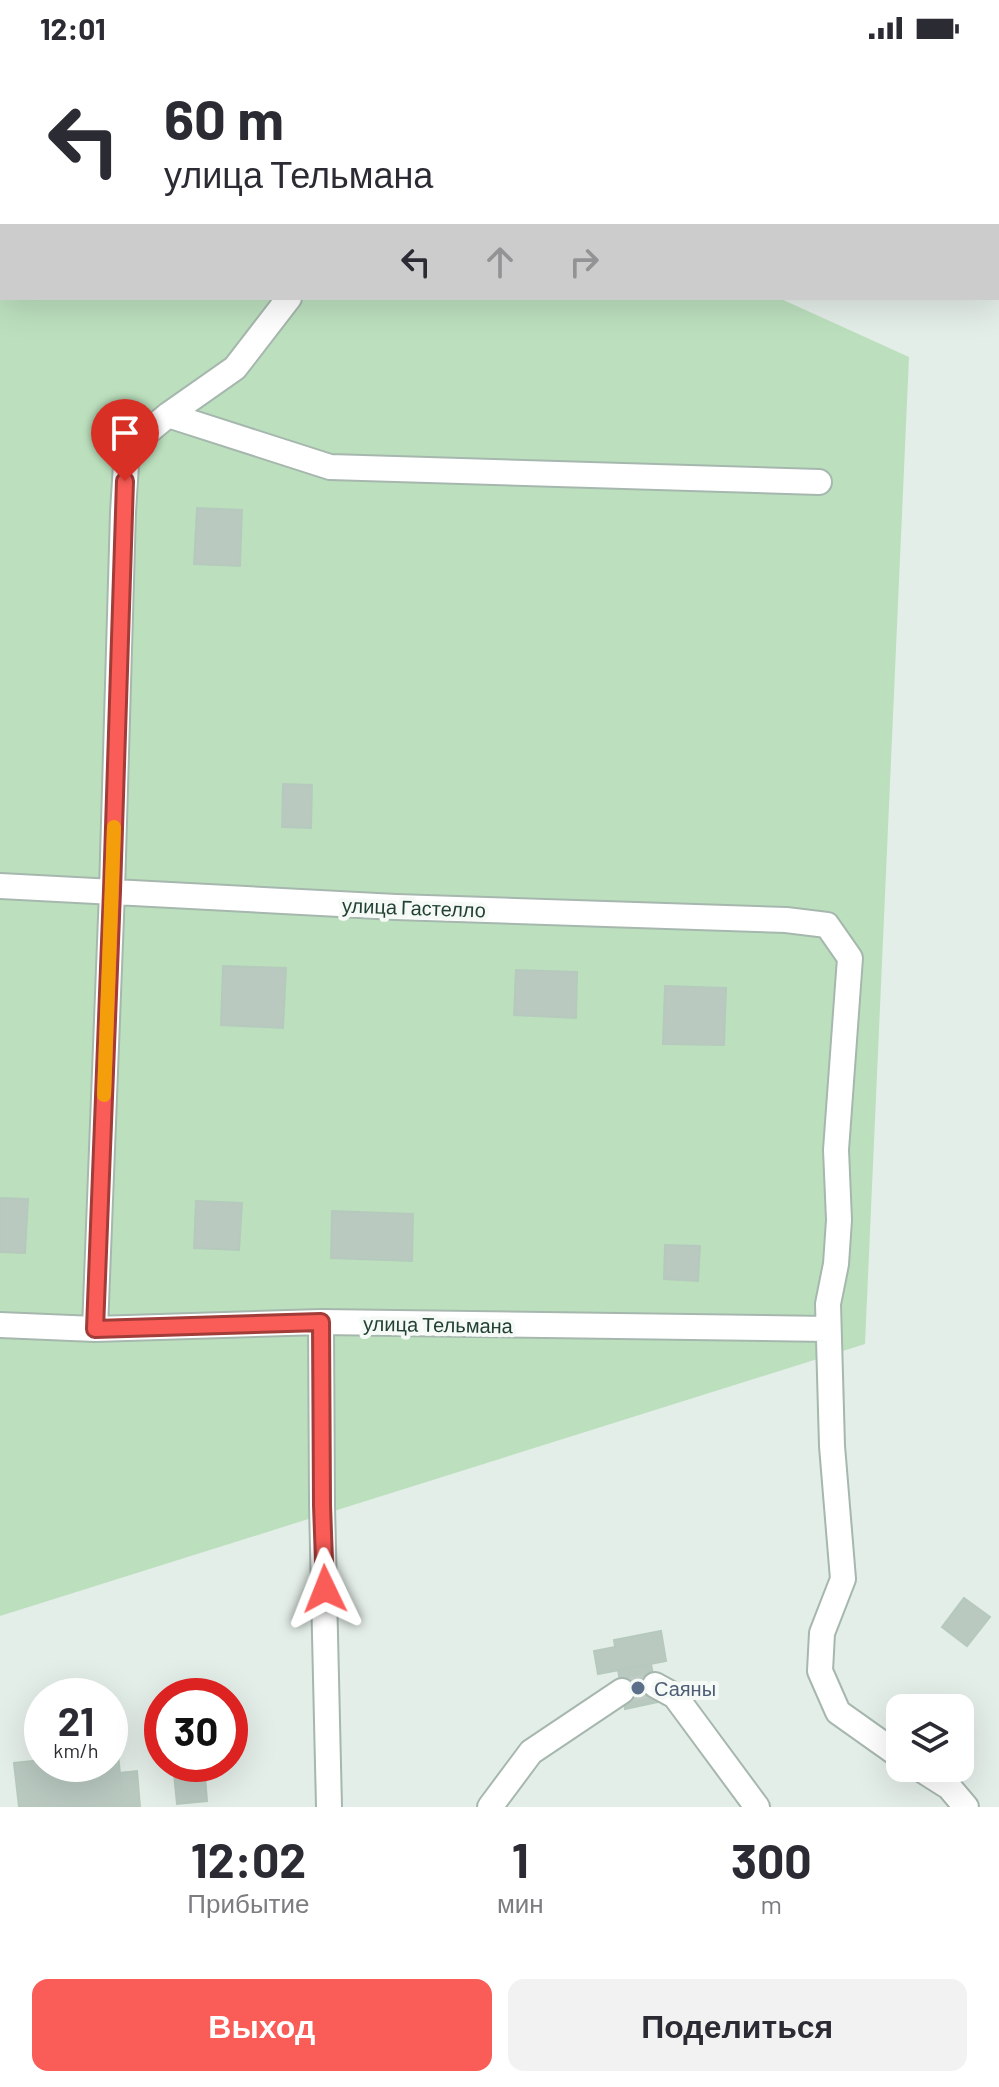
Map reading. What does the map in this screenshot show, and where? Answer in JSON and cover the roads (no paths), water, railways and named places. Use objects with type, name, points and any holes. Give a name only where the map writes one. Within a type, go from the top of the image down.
[{"type":"street","points":[[95,1329],[127,449],[168,415],[235,368],[287,300]]},
{"type":"street","points":[[168,415],[330,467],[819,482]]},
{"type":"street","name":"улица Гастелло","points":[[0,886],[396,907],[786,920],[827,925],[850,958],[836,1150],[839,1220],[836,1264],[828,1304],[828,1329]]},
{"type":"street","points":[[321,1322],[329,1807]]},
{"type":"street","name":"улица Тельмана","points":[[0,1325],[95,1329],[321,1322],[828,1329]]},
{"type":"street","points":[[828,1329],[832,1446],[843,1579],[822,1633],[820,1671],[838,1712],[886,1746]]},
{"type":"street","points":[[655,1685],[675,1696],[757,1807]]},
{"type":"street","points":[[490,1807],[531,1752],[622,1691]]},
{"type":"street","points":[[941,1782],[966,1807]]},
{"type":"tunnel","points":[[622,1691],[655,1685]]},
{"type":"place","name":"Саяны","points":[[638,1688]]}]
